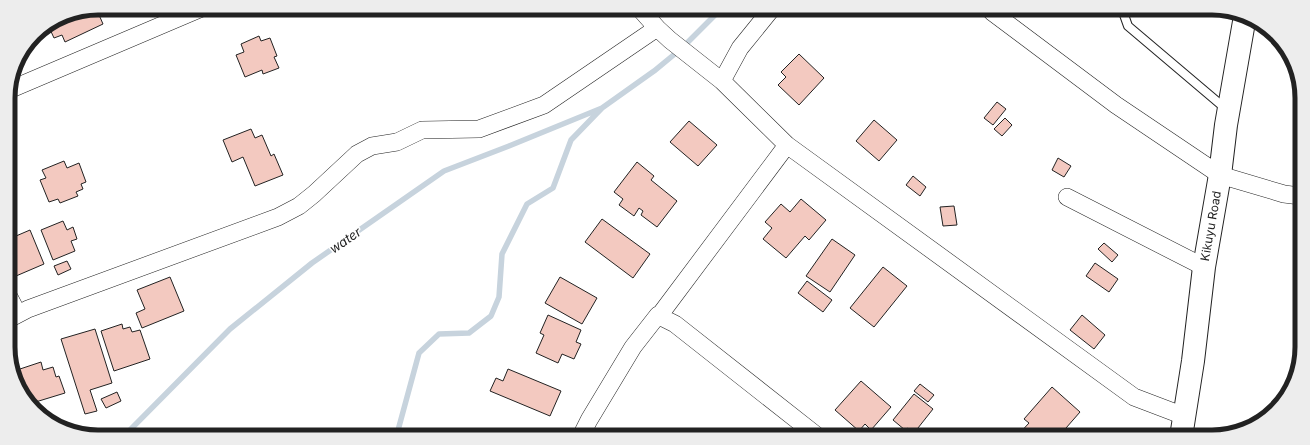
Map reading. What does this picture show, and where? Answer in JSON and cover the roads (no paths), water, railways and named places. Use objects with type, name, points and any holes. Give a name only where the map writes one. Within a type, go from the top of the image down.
[{"type":"main road","name":"Kikuyu Road","points":[[1182,430],[1193,361],[1204,267],[1220,175],[1228,111],[1244,21]]},
{"type":"street","points":[[16,87],[186,15]]},
{"type":"street","points":[[645,15],[657,28],[722,81],[787,145],[1134,397],[1184,416]]},
{"type":"street","points":[[722,81],[740,48],[767,15]]},
{"type":"street","points":[[996,15],[1116,105],[1220,175],[1284,194],[1295,195]]},
{"type":"street","points":[[15,317],[48,301],[278,217],[299,206],[357,154],[372,146],[397,142],[422,130],[479,129],[544,105],[657,28]]},
{"type":"street","points":[[584,430],[632,347],[658,315],[659,316],[787,145]]},
{"type":"street","points":[[1067,197],[1204,267]]},
{"type":"street","points":[[659,316],[675,324],[810,430]]},
{"type":"lane","points":[[1123,15],[1128,26],[1228,111]]},
{"type":"waterway","points":[[398,430],[419,353],[439,334],[469,333],[491,316],[499,297],[502,254],[527,204],[553,188],[571,140],[602,108],[654,71],[682,48],[715,15]]},
{"type":"waterway","name":"water","points":[[130,430],[230,329],[312,263],[444,171],[602,108]]}]
